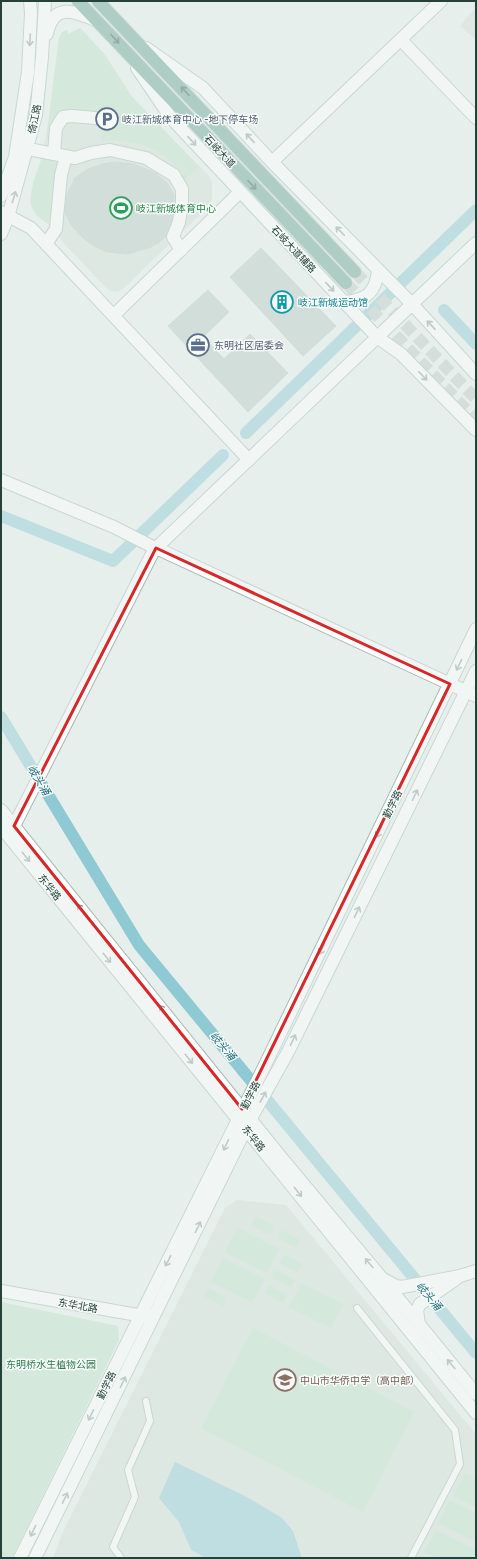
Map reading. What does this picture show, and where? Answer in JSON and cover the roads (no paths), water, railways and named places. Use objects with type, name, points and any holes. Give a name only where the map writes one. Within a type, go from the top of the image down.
[{"type":"main road","name":"倚江路","points":[[1,196],[15,157],[28,72],[31,13],[30,1]]},
{"type":"main road","name":"倚江路","points":[[1,234],[5,214],[28,149],[36,115],[42,56],[45,1]]},
{"type":"main road","name":"石岐大道","points":[[78,1],[346,283]]},
{"type":"main road","name":"石岐大道","points":[[98,1],[139,42],[355,272]]},
{"type":"main road","points":[[272,162],[441,1]]},
{"type":"main road","points":[[42,56],[48,27],[51,20],[56,15],[65,11],[73,12],[97,21]]},
{"type":"main road","points":[[401,40],[476,118]]},
{"type":"main road","points":[[139,42],[202,88],[272,162],[412,304],[476,374]]},
{"type":"main road","name":"石岐大道辅路","points":[[128,54],[170,118],[377,337],[401,354],[476,430]]},
{"type":"main road","points":[[46,244],[56,229],[62,175],[56,128],[63,117],[72,116],[106,119]]},
{"type":"main road","points":[[28,149],[76,158],[91,153],[110,150],[116,151],[146,158],[174,175],[182,189],[182,203],[179,222],[173,238],[181,250]]},
{"type":"main road","points":[[114,315],[240,192]]},
{"type":"main road","points":[[5,214],[30,228],[46,244],[249,460]]},
{"type":"main road","points":[[14,826],[156,548],[476,243]]},
{"type":"main road","points":[[344,302],[356,301],[365,297],[372,291],[377,282],[378,270]]},
{"type":"main road","points":[[1,480],[114,527],[156,548],[471,694]]},
{"type":"main road","name":"勤学路","points":[[35,1558],[154,1318],[244,1119],[266,1063],[476,629]]},
{"type":"main road","name":"勤学路","points":[[20,1558],[140,1316],[244,1119],[275,1075],[471,694],[476,672]]},
{"type":"main road","name":"东华路","points":[[1,810],[476,1413]]},
{"type":"main road","name":"东华路","points":[[1,827],[244,1119],[380,1276],[476,1394]]},
{"type":"main road","points":[[380,1276],[386,1281],[402,1287],[460,1276],[476,1271]]},
{"type":"main road","points":[[419,1325],[417,1310],[420,1304],[460,1276]]},
{"type":"main road","name":"东华北路","points":[[1,1291],[154,1318]]},
{"type":"lane","points":[[357,1308],[455,1430],[460,1464],[411,1558]]},
{"type":"lane","points":[[121,1558],[113,1547],[135,1497],[128,1470],[150,1421],[146,1401]]},
{"type":"water","points":[[175,1462],[245,1496],[282,1518],[293,1531],[302,1558],[206,1558],[191,1550],[179,1522],[159,1498]]},
{"type":"waterway","points":[[246,433],[476,210]]},
{"type":"waterway","points":[[444,310],[476,344]]},
{"type":"waterway","points":[[1,516],[113,561],[223,455]]},
{"type":"waterway","name":"岐头涌","points":[[1,717],[139,945],[476,1353]]},
{"type":"tunnel","points":[[355,272],[476,399]]},
{"type":"tunnel","points":[[346,283],[476,420]]},
{"type":"place","name":"岐江新城体育中心 -地下停车场","points":[[107,119]]},
{"type":"place","name":"岐江新城体育中心","points":[[121,208]]},
{"type":"place","name":"岐江新城运动馆","points":[[282,302]]},
{"type":"place","name":"东明社区居委会","points":[[198,345]]},
{"type":"place","name":"中山市华侨中学（高中部）","points":[[285,1380]]},
{"type":"park label","name":"东明桥水生植物公园","points":[[51,1364]]}]
